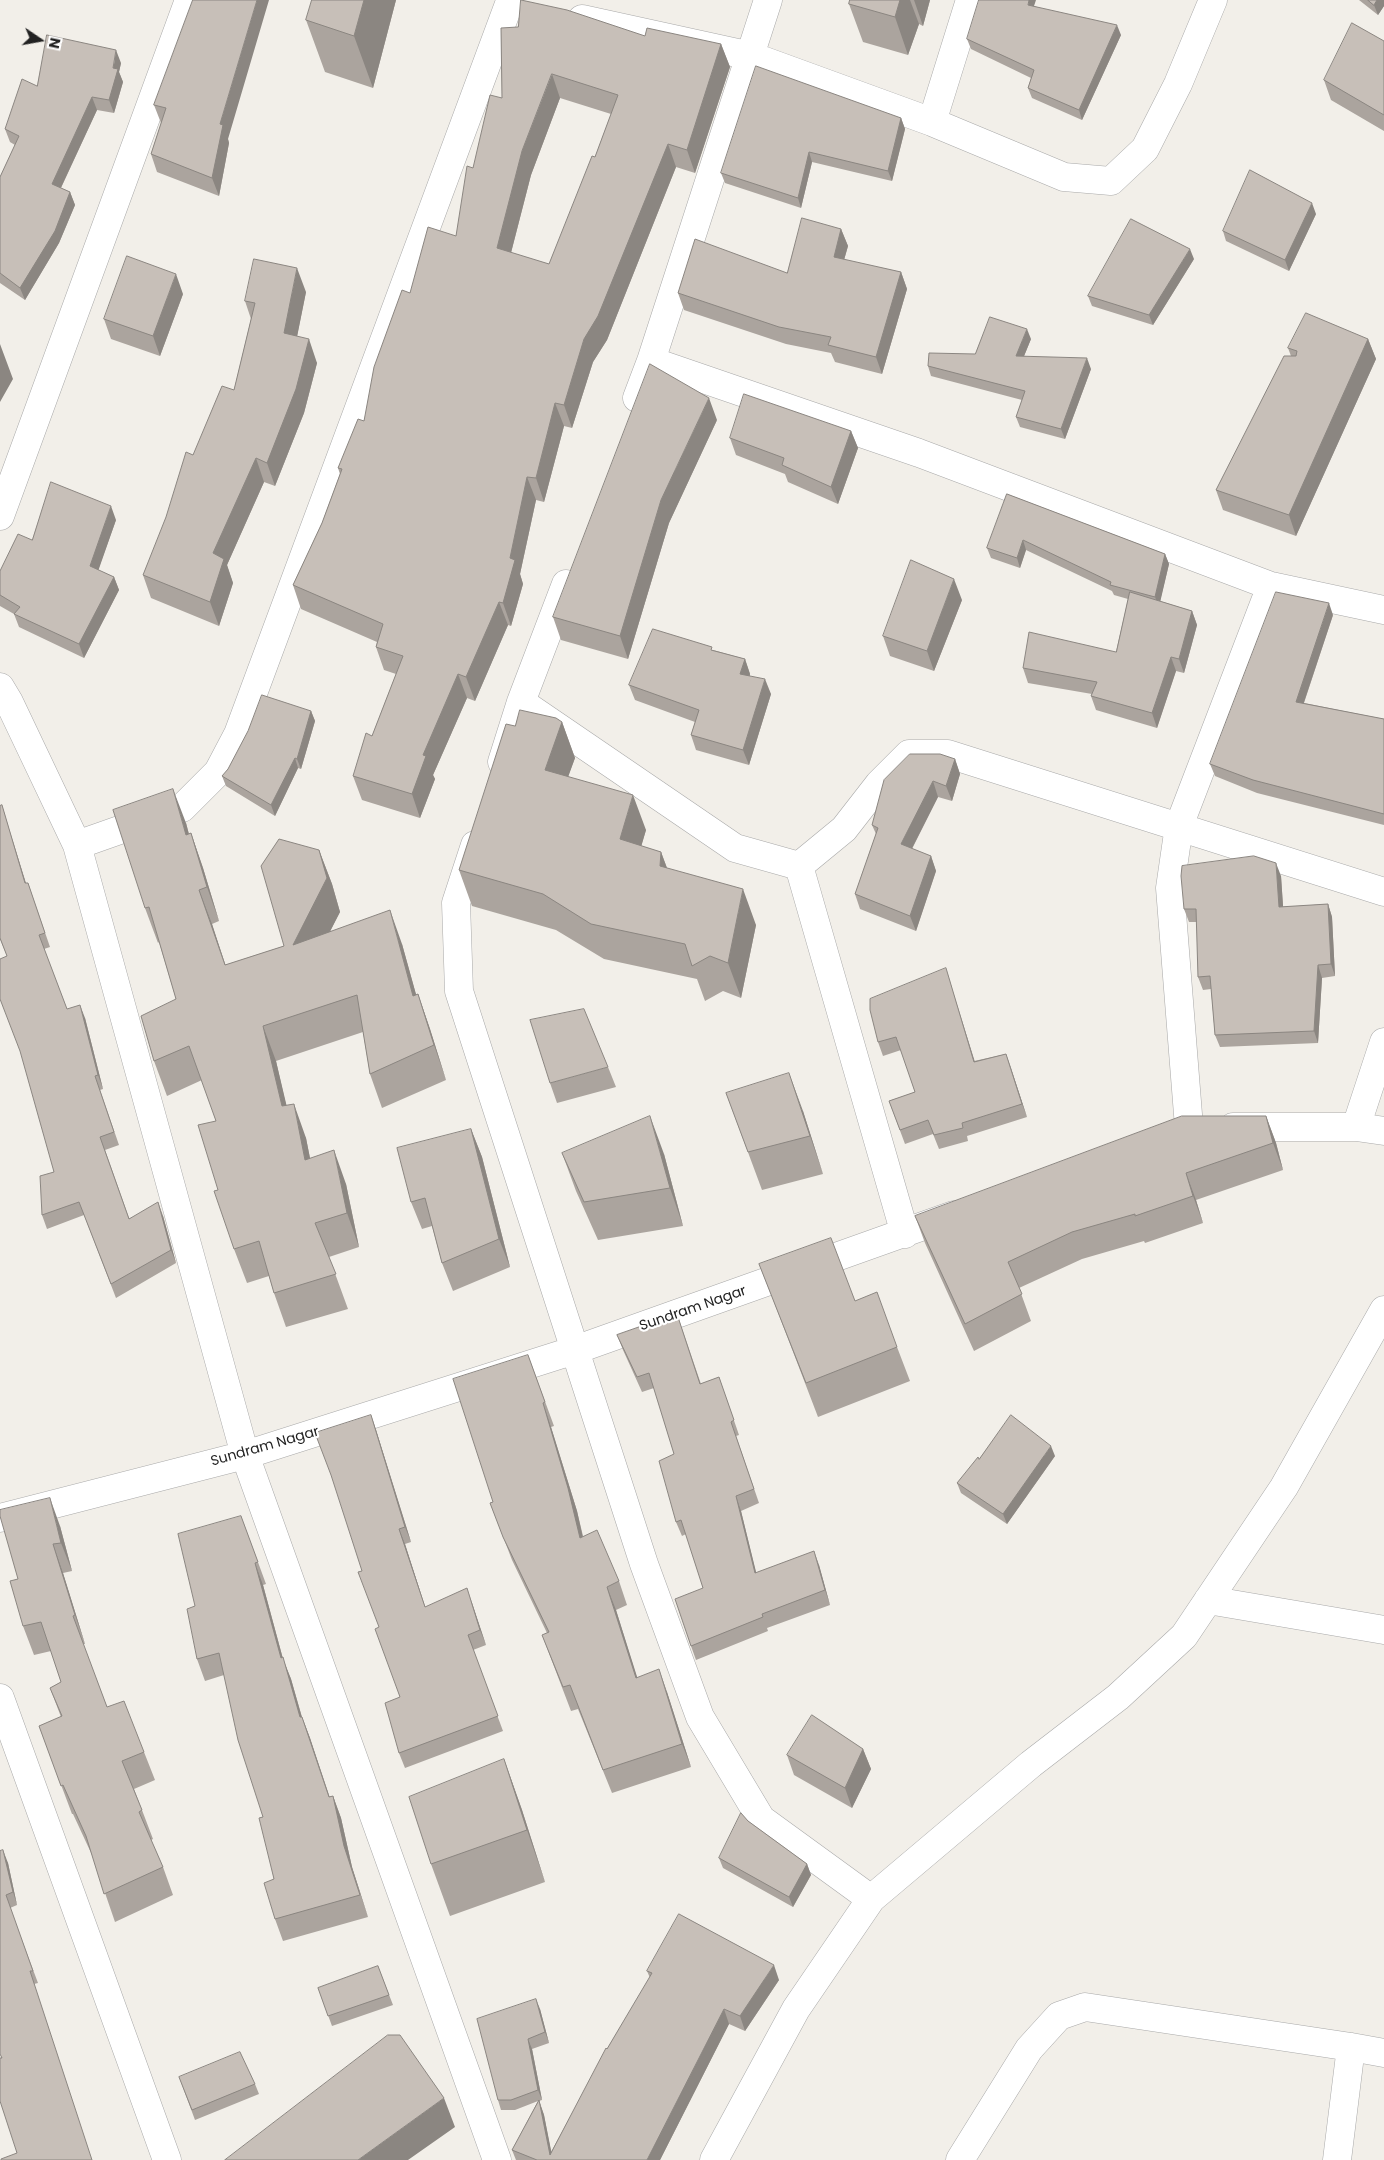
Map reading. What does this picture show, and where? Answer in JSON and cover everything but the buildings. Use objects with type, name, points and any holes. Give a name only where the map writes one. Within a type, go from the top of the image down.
[{"type":"street","points":[[0,516],[189,0]]},
{"type":"street","points":[[626,426],[651,361],[768,0]]},
{"type":"street","points":[[932,122],[970,0]]},
{"type":"street","points":[[77,846],[182,808],[218,772],[238,734],[503,2],[751,56],[932,122],[1064,177],[1111,181],[1145,149],[1178,84],[1213,0]]},
{"type":"street","points":[[651,361],[919,453],[1271,586],[1384,610]]},
{"type":"street","points":[[494,784],[521,702],[574,564]]},
{"type":"street","points":[[1189,1127],[1170,888],[1179,826],[1271,586]]},
{"type":"street","points":[[0,687],[9,702],[77,846],[245,1455],[496,2160]]},
{"type":"street","points":[[521,702],[735,848],[799,866]]},
{"type":"street","points":[[799,866],[844,829],[878,784],[910,754],[948,754],[1384,892]]},
{"type":"street","points":[[483,821],[456,903],[458,991],[644,1564],[700,1717],[761,1819],[871,1898]]},
{"type":"street","points":[[799,866],[905,1234]]},
{"type":"street","points":[[1356,1127],[1384,1042]]},
{"type":"street","points":[[1161,1137],[1189,1127],[1356,1127],[1384,1131]]},
{"type":"street","name":"Sundram Nagar","points":[[0,1518],[245,1455],[575,1350],[905,1234],[978,1206]]},
{"type":"street","points":[[714,2160],[796,2009],[871,1898],[1030,1764],[1118,1697],[1184,1636],[1284,1487],[1384,1310]]},
{"type":"street","points":[[1208,1600],[1384,1630]]},
{"type":"street","points":[[0,1698],[167,2160]]},
{"type":"street","points":[[960,2160],[1030,2050],[1059,2016],[1084,2007],[1384,2053]]},
{"type":"street","points":[[1337,2160],[1351,2047]]}]
